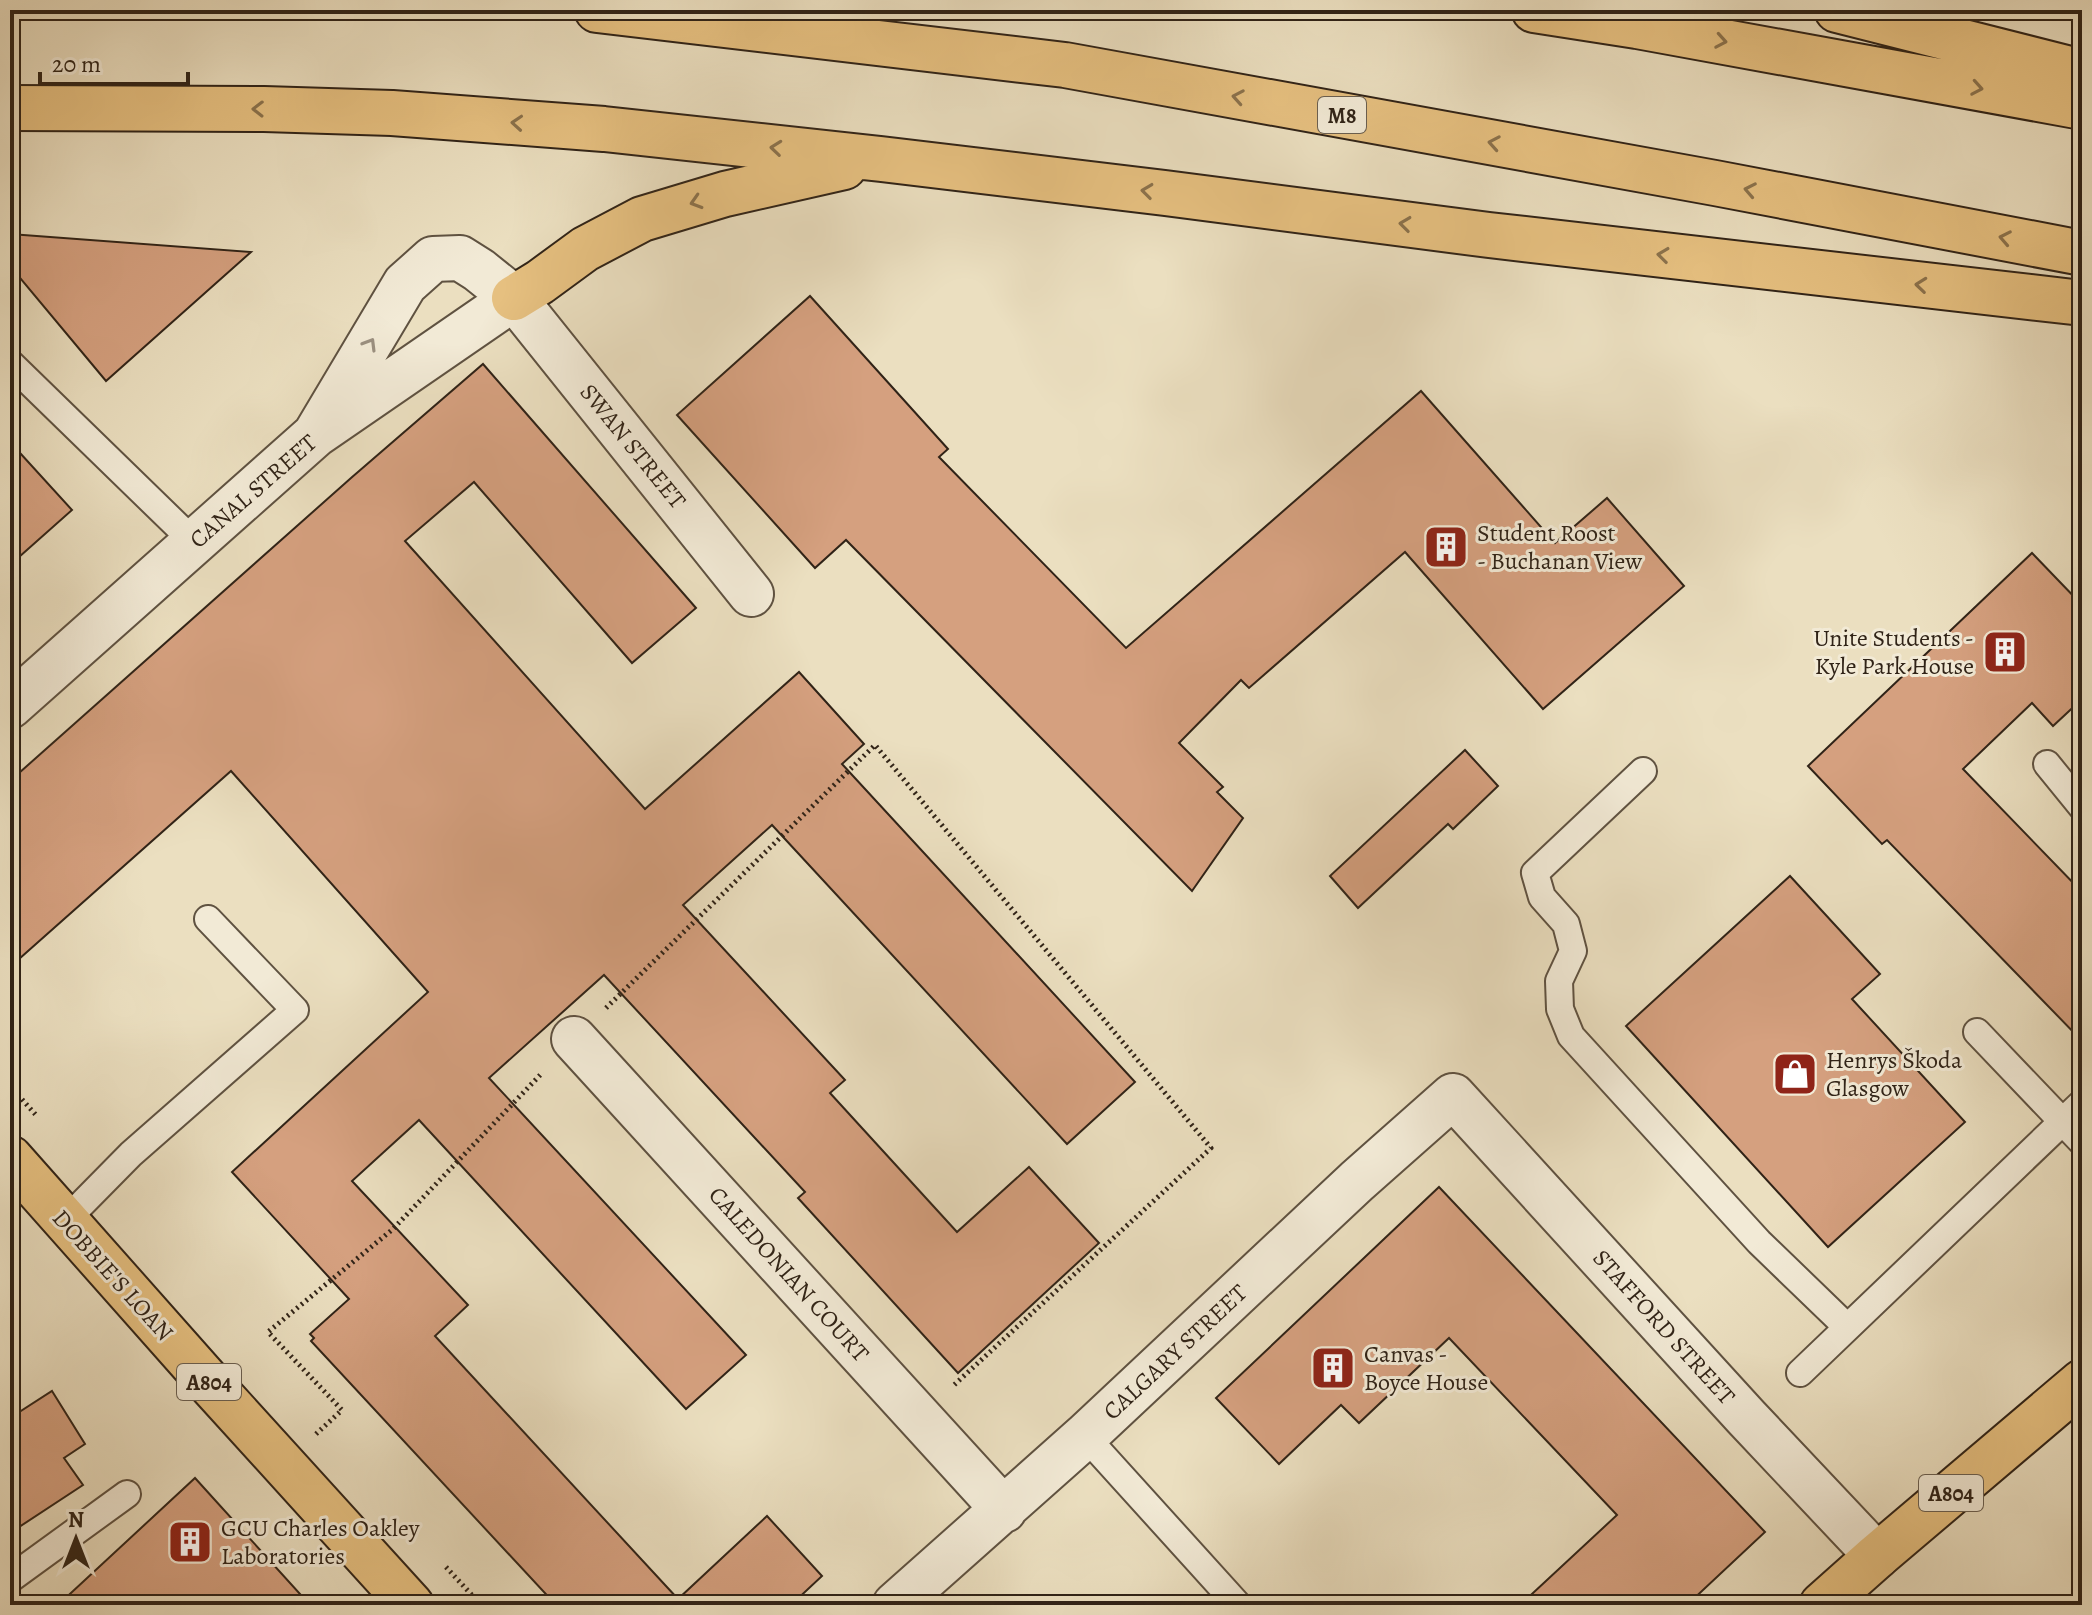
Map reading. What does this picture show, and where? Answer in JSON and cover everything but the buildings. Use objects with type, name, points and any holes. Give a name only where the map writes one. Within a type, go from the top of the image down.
[{"type":"main road","name":"M8","points":[[597,10],[1065,65],[2082,253]]},
{"type":"main road","points":[[1534,10],[2082,107]]},
{"type":"main road","points":[[1837,10],[2082,72]]},
{"type":"main road","points":[[10,108],[392,113],[604,129],[881,159],[1504,237],[2082,303]]},
{"type":"main road","points":[[514,298],[585,249],[642,219],[725,194],[881,159]]},
{"type":"main road","name":"DOBBIE'S LOAN","points":[[10,1158],[411,1605]]},
{"type":"main road","name":"A804","points":[[1822,1605],[2082,1382]]},
{"type":"street","name":"SWAN STREET","points":[[315,435],[405,284],[433,259],[460,258],[514,298],[751,594]]},
{"type":"street","name":"CANAL STREET","points":[[10,706],[315,435],[514,298]]},
{"type":"street","name":"CALEDONIAN COURT","points":[[574,1039],[1004,1510]]},
{"type":"street","name":"CALGARY STREET","points":[[895,1605],[1004,1510],[1357,1181],[1453,1096]]},
{"type":"street","name":"STAFFORD STREET","points":[[1453,1096],[1877,1556]]},
{"type":"lane","points":[[10,363],[194,542]]},
{"type":"lane","points":[[2047,764],[2082,807]]},
{"type":"lane","points":[[1643,771],[1535,873],[1542,897],[1566,924],[1573,951],[1559,981],[1560,1009],[1571,1036],[1654,1128],[1759,1242],[1847,1327]]},
{"type":"lane","points":[[65,1221],[131,1154],[295,1010],[208,919]]},
{"type":"lane","points":[[1977,1032],[2082,1142]]},
{"type":"lane","points":[[1800,1373],[2082,1103]]},
{"type":"lane","points":[[1085,1436],[1238,1605]]},
{"type":"lane","points":[[10,1579],[127,1494]]},
{"type":"path","points":[[284,1465],[342,1410],[268,1332],[393,1229],[574,1039],[875,745],[1211,1148],[919,1417]]},
{"type":"place","name":"Student Roost - Buchanan View","points":[[1446,547]]},
{"type":"place","name":"Unite Students - Kyle Park House","points":[[2005,652]]},
{"type":"place","name":"Henrys Škoda Glasgow","points":[[1795,1074]]},
{"type":"place","name":"Canvas - Boyce House","points":[[1333,1368]]},
{"type":"place","name":"GCU Charles Oakley Laboratories","points":[[190,1542]]}]
